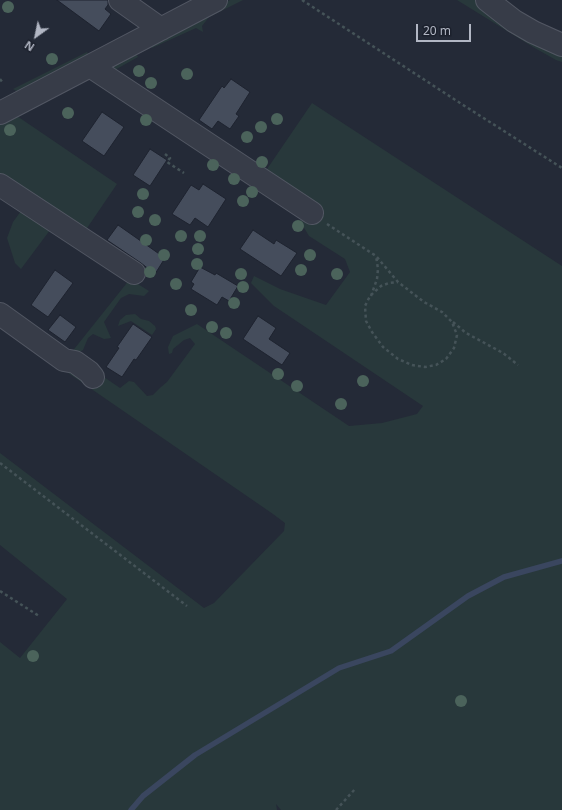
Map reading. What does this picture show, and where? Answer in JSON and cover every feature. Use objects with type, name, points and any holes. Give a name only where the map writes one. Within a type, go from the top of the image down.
[{"type":"street","points":[[120,0],[161,29]]},
{"type":"street","points":[[0,113],[216,0]]},
{"type":"street","points":[[487,0],[514,21],[533,32],[562,45]]},
{"type":"street","points":[[90,66],[312,213]]},
{"type":"street","points":[[0,185],[134,273]]},
{"type":"street","points":[[0,314],[64,360],[75,362],[89,372],[92,377]]},
{"type":"path","points":[[302,0],[466,108],[562,168]]},
{"type":"path","points":[[0,80],[4,83]]},
{"type":"path","points":[[165,154],[170,158],[167,162],[184,173]]},
{"type":"path","points":[[312,213],[376,256],[398,282],[424,302],[442,312],[466,334],[503,353],[518,365]]},
{"type":"path","points":[[376,256],[378,269],[377,280],[365,306],[366,321],[383,347],[398,359],[412,365],[425,367],[436,365],[446,359],[454,348],[457,335],[452,322]]},
{"type":"path","points":[[370,296],[381,286],[398,282]]},
{"type":"path","points":[[0,463],[187,606]]},
{"type":"path","points":[[0,591],[38,616]]},
{"type":"path","points":[[336,810],[356,788]]},
{"type":"shaded area","points":[[230,0],[243,0],[209,17],[202,26],[203,32],[196,28],[152,48],[150,44]]},
{"type":"shaded area","points":[[457,0],[479,0],[562,50],[562,62],[533,47]]},
{"type":"shaded area","points":[[134,50],[138,57],[113,71],[265,172],[312,103],[562,266],[562,810],[281,810],[276,804],[277,810],[0,810],[0,642],[20,658],[67,599],[0,545],[0,453],[204,608],[214,603],[284,531],[285,523],[0,325],[0,320],[67,368],[76,368],[93,384],[97,382],[101,375],[120,388],[129,381],[134,382],[147,396],[153,395],[167,382],[195,344],[190,338],[184,340],[173,349],[172,353],[169,354],[168,347],[173,336],[197,324],[349,426],[382,423],[417,414],[423,406],[274,306],[251,283],[254,276],[280,289],[326,305],[350,272],[345,259],[309,236],[300,221],[303,215],[291,208],[292,205],[300,202],[297,197],[110,73],[104,63]]},
{"type":"shaded area","points":[[87,52],[90,58],[20,93],[13,89]]},
{"type":"shaded area","points":[[14,114],[117,184],[83,234],[0,180],[0,122]]},
{"type":"shaded area","points":[[24,207],[53,226],[21,269],[15,263],[7,238],[13,222]]},
{"type":"shaded area","points":[[130,279],[149,291],[144,296],[129,294],[121,298],[104,322],[111,338],[104,339],[93,334],[88,338],[83,350],[73,355],[71,353]]},
{"type":"shaded area","points":[[135,314],[141,319],[149,321],[155,326],[156,329],[152,335],[131,321],[118,326],[120,320],[126,315]]},
{"type":"building","points":[[57,0],[108,0],[108,5],[105,9],[111,14],[99,31]]},
{"type":"building","points":[[231,79],[250,92],[236,114],[239,116],[230,129],[218,121],[212,129],[199,120],[222,86],[224,88]]},
{"type":"building","points":[[102,112],[124,127],[104,156],[82,141]]},
{"type":"building","points":[[150,149],[167,160],[150,186],[133,175]]},
{"type":"building","points":[[203,184],[226,199],[208,227],[195,218],[190,225],[172,214],[191,185],[199,190]]},
{"type":"building","points":[[118,225],[165,258],[155,274],[107,240]]},
{"type":"building","points":[[253,230],[274,244],[276,240],[297,253],[281,276],[240,249]]},
{"type":"building","points":[[200,267],[215,275],[216,273],[238,286],[229,301],[222,297],[217,305],[191,289],[194,284],[191,282]]},
{"type":"building","points":[[55,270],[73,283],[48,317],[31,305]]},
{"type":"building","points":[[60,315],[76,327],[65,342],[48,330]]},
{"type":"building","points":[[258,316],[276,328],[269,339],[290,353],[282,365],[243,339]]},
{"type":"building","points":[[133,324],[152,337],[122,377],[106,367],[119,348],[117,347]]},
{"type":"waterway","points":[[131,810],[143,796],[195,755],[339,668],[391,651],[468,596],[504,577],[562,561]]}]
